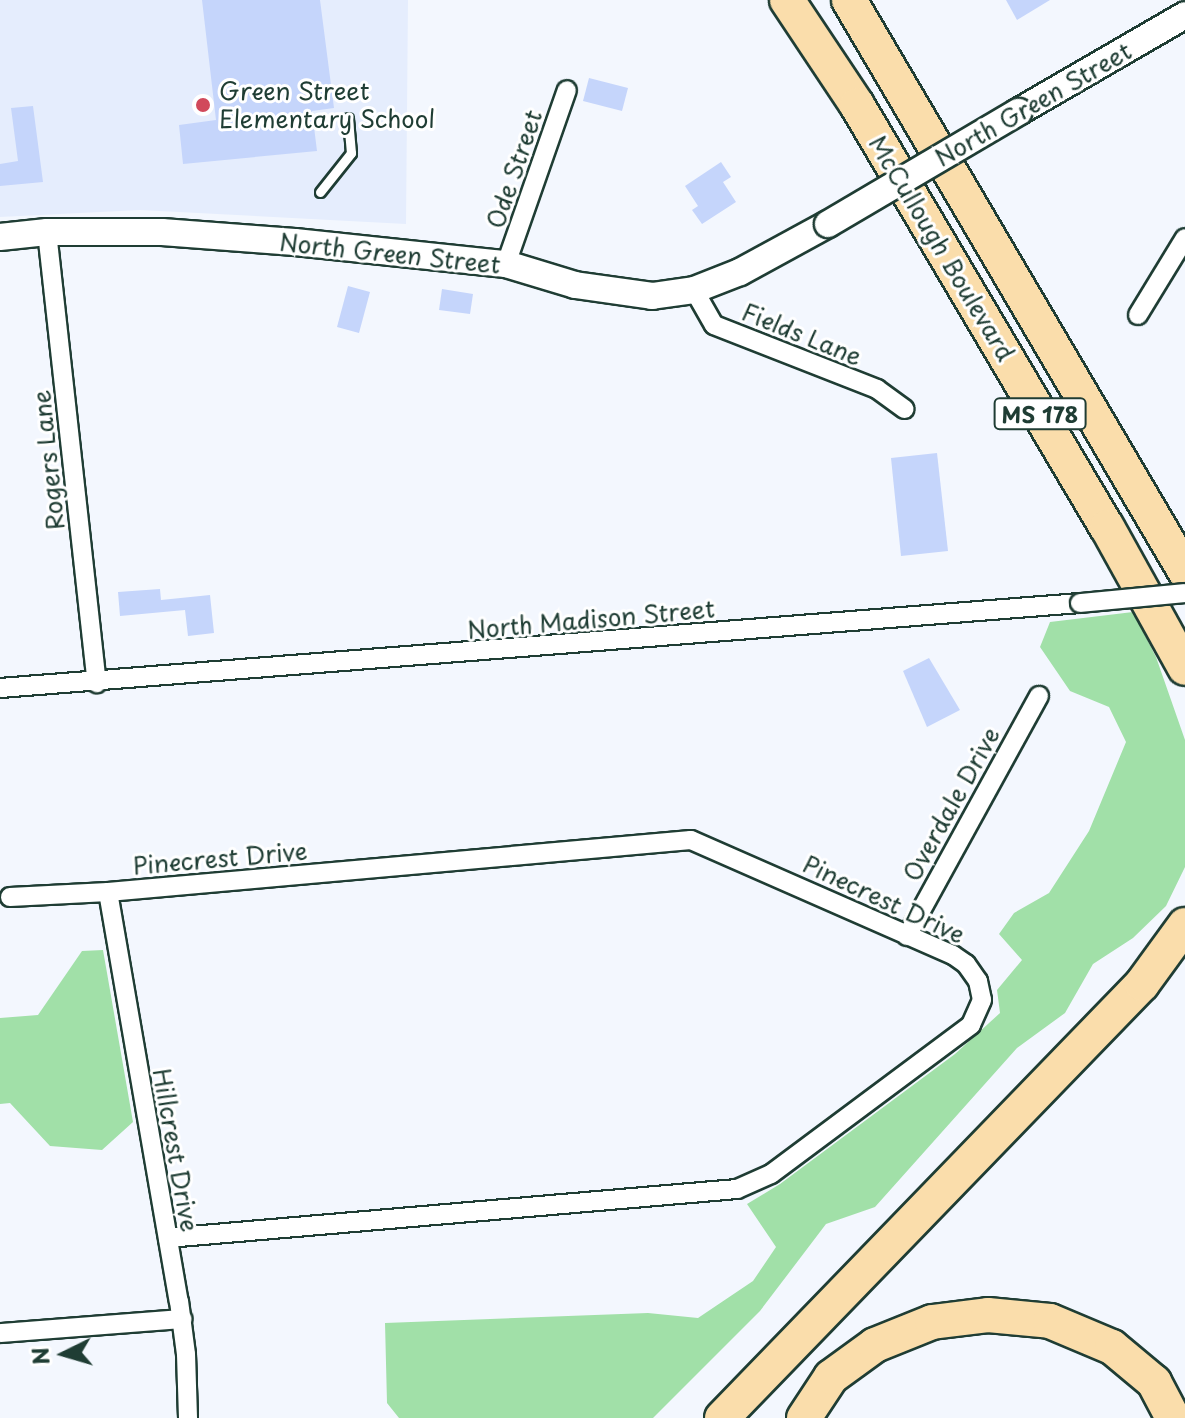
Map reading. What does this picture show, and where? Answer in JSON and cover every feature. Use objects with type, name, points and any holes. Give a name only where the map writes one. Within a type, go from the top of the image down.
[{"type":"highway","points":[[775,0],[857,105]]},
{"type":"highway","name":"McCullough Boulevard","points":[[787,0],[857,105],[1129,565],[1185,668]]},
{"type":"highway","name":"McCullough Boulevard","points":[[849,0],[1185,571]]},
{"type":"highway","points":[[722,1418],[1142,984],[1185,925]]},
{"type":"highway","points":[[804,1418],[831,1377],[875,1345],[932,1322],[988,1315],[1050,1321],[1112,1347],[1154,1382],[1173,1418]]},
{"type":"street","name":"North Green Street","points":[[0,237],[47,232],[162,232],[506,264],[575,285],[652,296],[694,290],[740,272],[828,224],[1185,15]]},
{"type":"street","name":"Ode Street","points":[[506,264],[567,90]]},
{"type":"street","name":"Rogers Lane","points":[[47,232],[97,683]]},
{"type":"street","points":[[1138,315],[1185,238]]},
{"type":"street","name":"Fields Lane","points":[[694,290],[714,325],[877,389],[905,409]]},
{"type":"street","name":"North Madison Street","points":[[0,688],[97,683],[1185,593]]},
{"type":"street","name":"Overdale Drive","points":[[907,936],[1039,696]]},
{"type":"street","name":"Pinecrest Drive","points":[[10,897],[108,892],[680,839],[710,845],[953,955],[973,972],[982,1000],[977,1018],[871,1102],[749,1185],[724,1192],[168,1238]]},
{"type":"street","name":"Hillcrest Drive","points":[[108,892],[182,1319],[188,1418]]},
{"type":"street","points":[[0,1333],[182,1319]]},
{"type":"lane","points":[[320,192],[351,153],[348,118]]},
{"type":"shaded area","name":"Green Street Elementary School","points":[[0,0],[408,0],[406,224],[140,210],[0,217]]},
{"type":"green space","points":[[1133,612],[1156,657],[1185,740],[1185,867],[1166,906],[1133,938],[1093,964],[1065,1013],[1017,1048],[875,1207],[826,1224],[760,1311],[653,1418],[399,1418],[387,1403],[385,1323],[648,1313],[698,1318],[753,1281],[776,1247],[747,1204],[780,1184],[955,1054],[1000,1013],[997,990],[1022,960],[999,934],[1014,913],[1049,893],[1089,831],[1126,742],[1109,707],[1070,691],[1040,647],[1050,622]]},
{"type":"green space","points":[[103,950],[133,1122],[102,1150],[50,1146],[10,1103],[0,1104],[0,1018],[38,1015],[82,951]]},
{"type":"building","name":"Green Street Elementary School","points":[[202,0],[320,0],[334,108],[312,111],[317,151],[183,164],[179,125],[216,120]]},
{"type":"building","points":[[1006,0],[1050,0],[1017,20]]},
{"type":"building","points":[[589,78],[628,88],[622,111],[583,101]]},
{"type":"building","points":[[33,106],[43,182],[0,186],[0,164],[18,161],[11,108]]},
{"type":"building","points":[[721,162],[731,177],[723,182],[736,202],[702,224],[692,210],[698,206],[685,186]]},
{"type":"building","points":[[348,286],[370,292],[359,333],[337,327]]},
{"type":"building","points":[[442,289],[473,294],[470,314],[439,310]]},
{"type":"building","points":[[937,453],[948,551],[901,556],[891,458]]},
{"type":"building","points":[[160,589],[161,600],[210,595],[214,633],[188,636],[185,610],[120,616],[118,592]]},
{"type":"building","points":[[929,658],[960,710],[927,727],[903,671]]},
{"type":"place","name":"Green Street Elementary School","points":[[203,105]]}]
